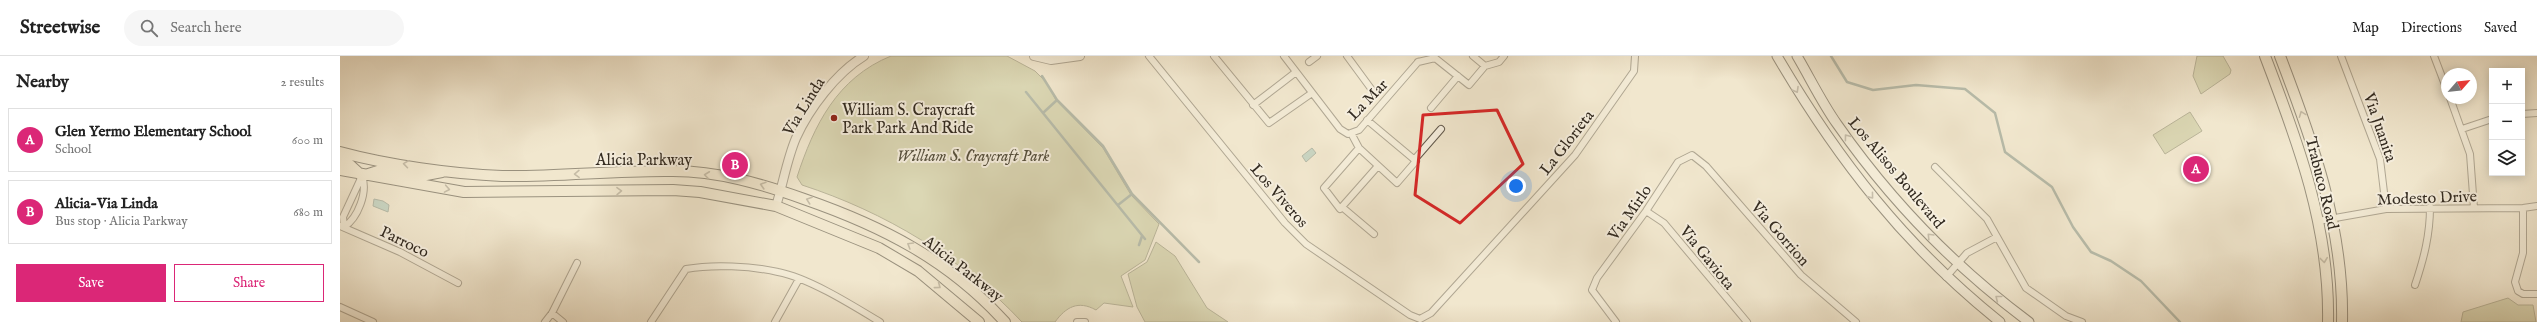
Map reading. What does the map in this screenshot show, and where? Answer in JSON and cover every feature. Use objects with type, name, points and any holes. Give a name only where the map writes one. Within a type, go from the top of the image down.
[{"type":"main road","name":"Los Alisos Boulevard","points":[[1777,56],[1821,129],[1858,181],[1891,220],[1946,277],[2000,322]]},
{"type":"main road","name":"Los Alisos Boulevard","points":[[1797,56],[1837,123],[1876,175],[1916,221],[1958,264],[2029,322]]},
{"type":"main road","name":"Trabuco Road","points":[[2265,56],[2304,161],[2318,221],[2326,283],[2328,322]]},
{"type":"main road","name":"Trabuco Road","points":[[2280,56],[2313,142],[2332,218],[2339,265],[2342,322]]},
{"type":"main road","name":"Alicia Parkway","points":[[340,152],[366,159],[501,176],[674,171],[746,180],[837,210],[888,232],[928,256],[965,284],[1005,322]]},
{"type":"main road","points":[[340,160],[350,165],[362,176],[384,169],[421,176],[450,170]]},
{"type":"main road","name":"Alicia Parkway","points":[[340,170],[362,176],[464,192],[673,190],[700,192],[776,206],[879,248],[918,271],[979,322]]},
{"type":"street","name":"Via Linda","points":[[776,206],[796,138],[824,94],[843,72],[864,56]]},
{"type":"street","points":[[1034,56],[1051,60],[1080,56]]},
{"type":"street","name":"Los Viveros","points":[[1149,56],[1284,223],[1306,244],[1410,315],[1420,319]]},
{"type":"street","points":[[1214,56],[1268,123],[1312,93]]},
{"type":"street","points":[[1284,56],[1340,129],[1349,133],[1359,148],[1397,183],[1416,162],[1414,160],[1441,129]]},
{"type":"street","points":[[1309,62],[1317,56]]},
{"type":"street","points":[[1347,56],[1372,90]]},
{"type":"street","points":[[1473,56],[1485,66]]},
{"type":"street","points":[[1416,59],[1435,58],[1469,85],[1485,66],[1499,62],[1504,56]]},
{"type":"street","name":"Via Juanita","points":[[2341,56],[2380,159],[2386,209]]},
{"type":"street","points":[[2434,56],[2441,74]]},
{"type":"street","name":"La Glorieta","points":[[1420,319],[1431,313],[1575,154],[1634,71],[1636,57]]},
{"type":"street","name":"La Mar","points":[[1349,133],[1359,130],[1416,59]]},
{"type":"street","points":[[1253,105],[1296,72]]},
{"type":"street","points":[[1431,108],[1458,76]]},
{"type":"street","points":[[2452,104],[2462,129],[2472,174],[2474,208]]},
{"type":"street","points":[[2525,114],[2537,113]]},
{"type":"street","points":[[1367,120],[1414,160]]},
{"type":"street","points":[[2462,129],[2489,120]]},
{"type":"street","points":[[1359,148],[1324,188],[1340,209],[1342,207],[1374,234]]},
{"type":"street","name":"Via Mirlo","points":[[1616,322],[1592,290],[1597,278],[1646,211],[1678,162],[1692,155]]},
{"type":"street","name":"Via Gorrion","points":[[1692,155],[1706,166],[1801,275],[1856,322]]},
{"type":"street","points":[[1342,207],[1378,166]]},
{"type":"street","points":[[1935,166],[1987,219],[2026,288],[2066,316],[2082,322]]},
{"type":"street","points":[[342,227],[350,223],[363,201],[362,176]]},
{"type":"street","points":[[342,227],[343,217],[362,176]]},
{"type":"street","name":"Modesto Drive","points":[[2318,221],[2386,209],[2430,207],[2523,208],[2537,206]]},
{"type":"street","points":[[2415,285],[2426,253],[2430,231],[2430,207]]},
{"type":"street","points":[[2523,208],[2523,253],[2516,287],[2523,294],[2537,294]]},
{"type":"street","name":"Via Gaviota","points":[[1646,211],[1664,223],[1747,322]]},
{"type":"street","name":"Parroco","points":[[342,227],[400,252],[458,283]]},
{"type":"street","points":[[1946,277],[1967,254],[1997,237]]},
{"type":"street","points":[[545,322],[552,313],[577,263]]},
{"type":"street","points":[[651,322],[686,269],[715,266],[778,272],[799,279],[880,322]]},
{"type":"street","points":[[775,322],[799,279]]},
{"type":"street","points":[[340,307],[373,322]]},
{"type":"street","points":[[552,313],[563,322]]},
{"type":"street","points":[[1077,322],[1085,322]]},
{"type":"highlighted area","points":[[1497,110],[1523,164],[1460,223],[1415,195],[1423,115]]},
{"type":"green space","name":"William S. Craycraft Park","points":[[891,56],[1007,56],[1035,71],[1046,82],[1056,100],[1103,148],[1131,195],[1159,224],[1145,260],[1121,276],[1133,307],[1104,303],[1096,310],[1090,307],[1078,305],[1068,309],[1055,322],[1022,322],[974,277],[921,240],[892,223],[863,209],[802,185],[797,177],[811,139],[830,105],[842,90],[856,77],[872,65]]},
{"type":"green space","points":[[2197,56],[2223,56],[2231,70],[2230,74],[2201,94],[2193,76]]},
{"type":"green space","points":[[2190,112],[2202,131],[2165,154],[2153,135]]},
{"type":"green space","points":[[1156,242],[1175,256],[1207,308],[1228,322],[1145,322],[1137,307],[1128,274],[1147,262]]},
{"type":"green space","points":[[2508,298],[2518,305],[2533,305],[2536,322],[2461,322],[2463,312]]},
{"type":"water","points":[[1312,148],[1316,153],[1306,162],[1302,156]]},
{"type":"water","points":[[374,199],[383,201],[389,205],[388,212],[373,206]]},
{"type":"waterway","points":[[1831,56],[1847,82],[1873,90],[1916,85],[1965,89],[1995,113],[2005,152],[2052,187],[2073,227],[2091,252],[2111,261],[2141,281],[2180,322]]},
{"type":"waterway","points":[[1042,76],[1057,100]]},
{"type":"waterway","points":[[1026,92],[1145,239]]},
{"type":"waterway","points":[[1044,112],[1057,100],[1103,146],[1132,194]]},
{"type":"waterway","points":[[1118,205],[1132,194],[1199,262]]},
{"type":"waterway","points":[[1139,245],[1142,236]]},
{"type":"place","name":"William S. Craycraft Park Park And Ride","points":[[834,118]]},
{"type":"place","name":"Alicia-Via Linda","points":[[735,165]]},
{"type":"place","name":"Glen Yermo Elementary School","points":[[2196,169]]}]
